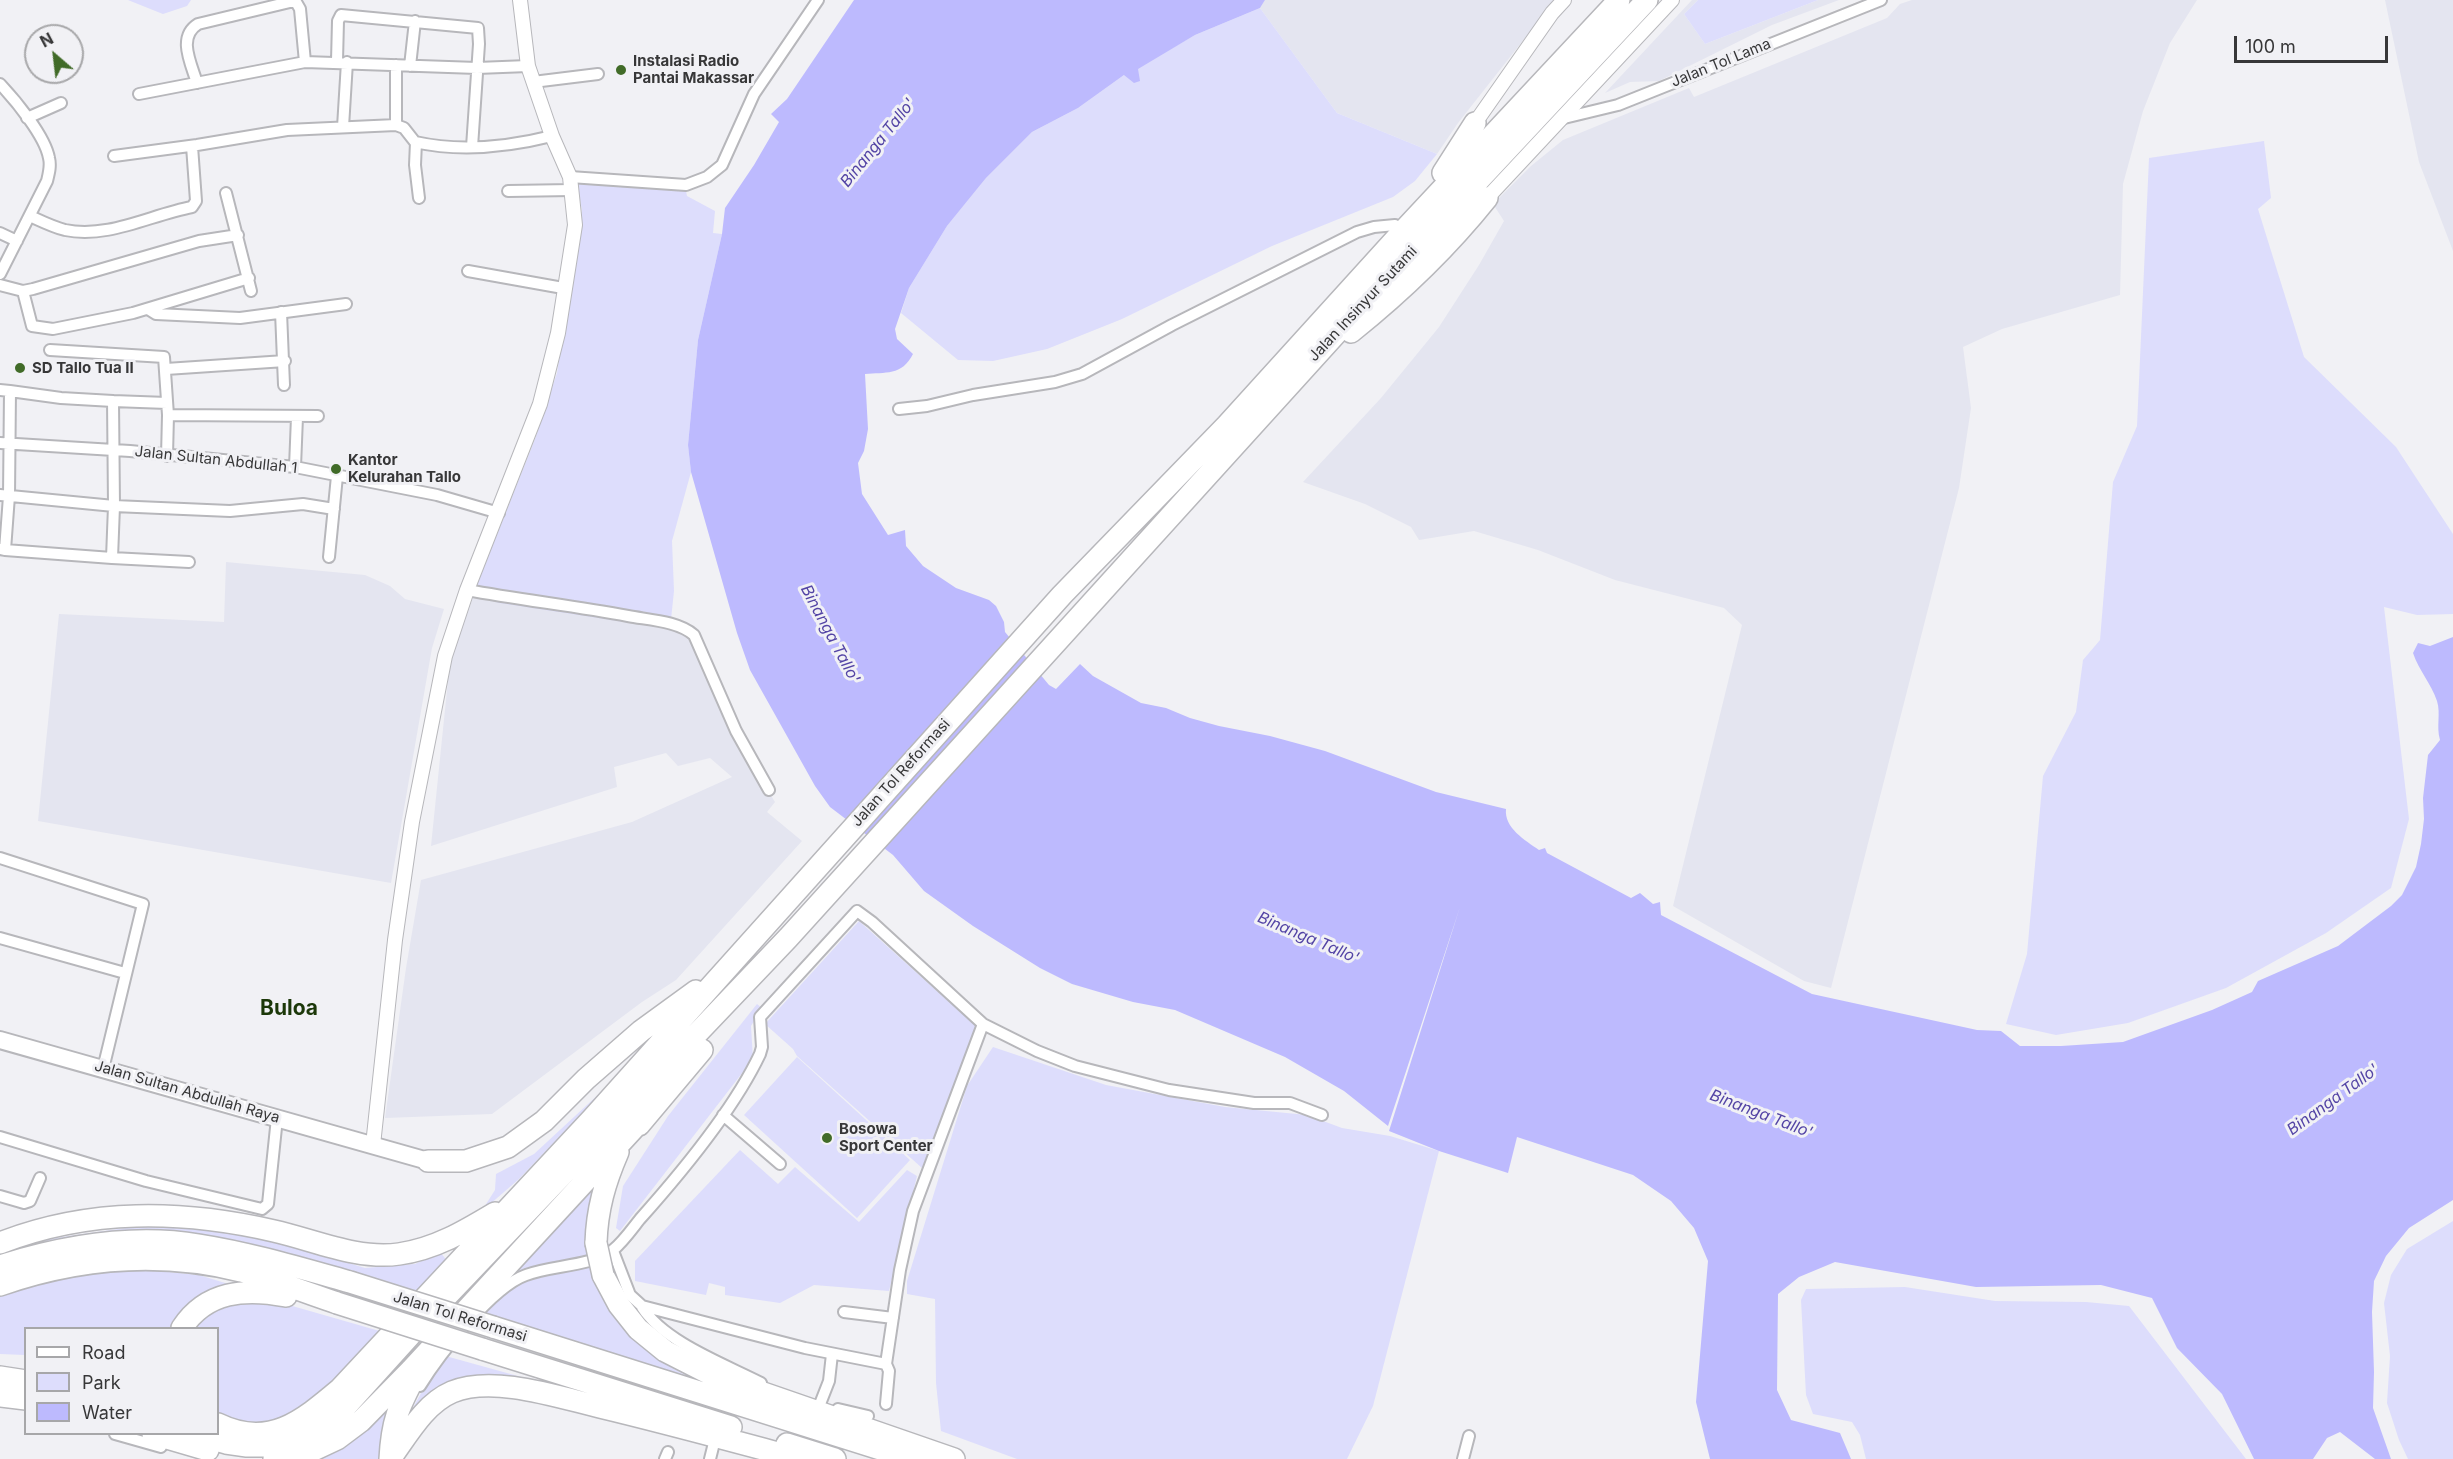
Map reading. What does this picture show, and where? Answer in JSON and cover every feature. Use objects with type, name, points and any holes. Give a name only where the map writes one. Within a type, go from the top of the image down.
[{"type":"highway","name":"Jalan Insinyur Sutami","points":[[1062,595],[1227,425],[1408,225],[1619,0]]},
{"type":"highway","name":"Jalan Insinyur Sutami","points":[[1084,612],[1299,374],[1647,0]]},
{"type":"highway","points":[[1408,225],[1475,123]]},
{"type":"highway","points":[[1299,374],[1386,305],[1461,231],[1487,198]]},
{"type":"highway","name":"Jalan Tol Reformasi","points":[[741,951],[1062,595]]},
{"type":"highway","name":"Jalan Tol Reformasi","points":[[788,938],[1084,612]]},
{"type":"highway","points":[[788,938],[753,987],[618,1152],[603,1189],[597,1217],[604,1247],[603,1275],[619,1305],[638,1329],[665,1351],[714,1376],[954,1459]]},
{"type":"highway","points":[[198,1435],[226,1443],[263,1447],[295,1441],[329,1422],[788,938]]},
{"type":"highway","points":[[428,1161],[466,1161],[508,1147],[544,1121],[586,1079],[640,1031],[692,994],[741,951]]},
{"type":"highway","points":[[219,1425],[235,1433],[263,1434],[290,1427],[310,1415],[340,1389],[668,1035],[741,951]]},
{"type":"highway","points":[[274,1459],[304,1454],[337,1439],[361,1420],[450,1328],[647,1114]]},
{"type":"highway","points":[[0,1243],[58,1224],[113,1216],[155,1214],[201,1218],[262,1228],[377,1256],[401,1254],[435,1245],[465,1232],[518,1198]]},
{"type":"highway","name":"Jalan Tol Reformasi","points":[[0,1266],[67,1248],[115,1242],[197,1244],[245,1254],[350,1282],[912,1459]]},
{"type":"highway","name":"Jalan Tol Reformasi","points":[[0,1285],[69,1266],[113,1260],[154,1259],[239,1271],[835,1459]]},
{"type":"highway","points":[[183,1327],[189,1318],[212,1299],[236,1292],[267,1292],[334,1302]]},
{"type":"highway","points":[[390,1459],[392,1430],[400,1405],[416,1373],[450,1328]]},
{"type":"highway","points":[[0,1377],[24,1381]]},
{"type":"highway","points":[[390,1459],[420,1419],[440,1399],[449,1393],[473,1387],[504,1387],[540,1393],[646,1418],[800,1459]]},
{"type":"highway","points":[[0,1396],[24,1399]]},
{"type":"highway","points":[[157,1435],[234,1457],[262,1459]]},
{"type":"main road","name":"Jalan Sultan Abdullah Raya","points":[[0,1040],[428,1161]]},
{"type":"street","points":[[373,1145],[389,980],[412,822],[445,656],[467,590],[540,404],[558,333],[574,225],[571,183],[528,66],[520,0]]},
{"type":"street","points":[[508,191],[571,183],[686,185],[706,177],[723,162],[754,94],[818,0]]},
{"type":"street","points":[[1475,123],[1552,13],[1564,0]]},
{"type":"street","points":[[1487,198],[1672,0]]},
{"type":"street","name":"Jalan Tol Lama","points":[[1560,119],[1618,105],[1881,0]]},
{"type":"street","points":[[197,83],[186,40],[191,28],[198,24],[290,2],[296,2],[300,9],[305,62]]},
{"type":"street","points":[[343,127],[340,16],[478,28],[471,147]]},
{"type":"street","points":[[410,66],[415,21]]},
{"type":"street","points":[[139,94],[305,62],[477,68],[528,66]]},
{"type":"street","points":[[396,65],[396,125]]},
{"type":"street","points":[[533,82],[598,74]]},
{"type":"street","points":[[0,84],[27,118],[45,147],[50,163],[47,181],[0,274]]},
{"type":"street","points":[[27,118],[61,103]]},
{"type":"street","points":[[114,156],[286,130],[396,125],[404,128],[416,142],[415,165],[419,198]]},
{"type":"street","points":[[416,142],[471,147],[520,143],[552,136]]},
{"type":"street","points":[[30,216],[61,229],[89,231],[106,230],[192,207],[196,201],[192,146]]},
{"type":"street","points":[[226,193],[251,291]]},
{"type":"street","points":[[899,409],[927,406],[974,395],[1055,382],[1082,374],[1172,325],[1351,235],[1383,225],[1408,225]]},
{"type":"street","points":[[0,233],[17,241]]},
{"type":"street","points":[[0,285],[22,291],[56,284],[199,242],[238,235]]},
{"type":"street","points":[[468,271],[563,288]]},
{"type":"street","points":[[22,291],[32,326],[50,329],[148,309],[249,278]]},
{"type":"street","points":[[148,309],[156,314],[240,318],[346,304]]},
{"type":"street","points":[[281,312],[285,361],[284,385]]},
{"type":"street","points":[[50,350],[122,356],[161,356],[165,359],[168,409],[167,456]]},
{"type":"street","points":[[166,369],[285,361]]},
{"type":"street","points":[[189,562],[1,551],[5,390],[168,409],[297,417],[318,416]]},
{"type":"street","points":[[112,558],[113,401]]},
{"type":"street","points":[[295,467],[297,417]]},
{"type":"street","name":"Jalan Sultan Abdullah 1","points":[[4,443],[48,448],[113,450],[295,467],[437,495],[499,513]]},
{"type":"street","points":[[329,557],[337,476]]},
{"type":"street","points":[[4,496],[114,506],[230,511],[303,504],[334,509]]},
{"type":"street","points":[[467,590],[651,620],[680,627],[692,633],[736,731],[768,790]]},
{"type":"street","points":[[0,858],[142,902],[103,1069]]},
{"type":"street","points":[[390,1459],[416,1392],[433,1364],[502,1288],[525,1275],[585,1262],[657,1201],[723,1115],[760,1053],[762,1047],[760,1017],[857,911],[872,922],[983,1024],[1037,1051],[1085,1069],[1169,1090],[1254,1103],[1290,1103],[1322,1115]]},
{"type":"street","points":[[0,938],[125,973]]},
{"type":"street","points":[[886,1404],[889,1371],[886,1364],[900,1270],[914,1211],[983,1024]]},
{"type":"street","points":[[723,1115],[780,1164]]},
{"type":"street","points":[[0,1137],[146,1181],[260,1209],[266,1208],[268,1204],[277,1118]]},
{"type":"street","points":[[0,1196],[28,1202],[33,1199],[40,1178]]},
{"type":"street","points":[[604,1247],[630,1295],[661,1328],[689,1347],[767,1386],[820,1404],[868,1416]]},
{"type":"street","points":[[642,1306],[832,1354],[886,1364]]},
{"type":"street","points":[[844,1312],[893,1318]]},
{"type":"street","points":[[820,1404],[829,1381],[832,1354]]},
{"type":"street","points":[[0,1404],[24,1409]]},
{"type":"street","points":[[119,1435],[185,1453]]},
{"type":"street","points":[[1462,1459],[1469,1436]]},
{"type":"street","points":[[710,1459],[714,1443]]},
{"type":"shaded area","points":[[1265,0],[1555,0],[1458,123],[1437,154],[1337,113],[1260,8]]},
{"type":"shaded area","points":[[1692,0],[1698,0],[1684,14],[1705,44],[1818,0],[1839,0],[1772,25],[1659,81],[1630,82],[1605,93]]},
{"type":"shaded area","points":[[1912,0],[2197,0],[2170,43],[2143,111],[2123,184],[2120,295],[2002,329],[1963,347],[1971,408],[1959,488],[1831,988],[1804,981],[1673,906],[1742,625],[1724,608],[1615,580],[1538,550],[1474,531],[1419,540],[1411,527],[1365,504],[1303,482],[1381,398],[1439,327],[1504,221],[1493,204],[1531,166],[1563,140],[1689,88],[1694,97],[1887,18],[1900,4]]},
{"type":"shaded area","points":[[2385,0],[2453,0],[2453,251],[2419,162]]},
{"type":"shaded area","points":[[226,562],[365,575],[390,586],[405,599],[444,609],[432,648],[391,883],[38,821],[59,614],[224,622]]},
{"type":"shaded area","points":[[473,598],[678,630],[689,636],[740,746],[775,802],[767,812],[802,841],[676,980],[642,1002],[492,1114],[385,1118],[421,880],[632,822],[732,777],[710,758],[678,766],[666,753],[614,767],[617,787],[431,846],[450,661]]},
{"type":"green space","points":[[128,0],[191,0],[187,6],[163,14]]},
{"type":"green space","points":[[1698,0],[1818,0],[1705,44],[1684,14]]},
{"type":"green space","points":[[1260,8],[1337,113],[1437,154],[1415,181],[1393,197],[1272,246],[1122,319],[1047,349],[993,361],[958,360],[901,313],[909,288],[947,226],[986,178],[1032,132],[1078,108],[1124,75],[1195,35]]},
{"type":"green space","points":[[2264,141],[2271,198],[2258,209],[2304,357],[2396,447],[2453,534],[2453,614],[2417,615],[2384,607],[2409,819],[2391,888],[2326,933],[2226,988],[2128,1023],[2056,1035],[2006,1024],[2027,954],[2043,776],[2076,712],[2083,660],[2100,640],[2113,482],[2137,426],[2149,158]]},
{"type":"green space","points":[[577,181],[686,191],[687,196],[715,211],[713,233],[722,234],[698,340],[688,445],[691,472],[672,541],[674,591],[670,629],[499,603],[476,596],[476,587],[535,439],[557,373],[582,211]]},
{"type":"green space","points":[[859,921],[976,1026],[922,1168],[797,1056],[793,1049],[765,1024]]},
{"type":"green space","points":[[757,1004],[762,1008],[751,1026],[753,1059],[620,1231],[616,1228],[623,1186],[668,1116]]},
{"type":"green space","points":[[993,1047],[1106,1085],[1225,1107],[1307,1115],[1342,1128],[1390,1136],[1439,1151],[1373,1406],[1347,1459],[1017,1459],[941,1431],[936,1383],[935,1299],[907,1294],[907,1281],[967,1086]]},
{"type":"green space","name":"Bosowa Sport Center","points":[[797,1057],[910,1160],[857,1218],[744,1115]]},
{"type":"green space","points":[[615,1079],[519,1179],[481,1212],[495,1190],[496,1174],[534,1154]]},
{"type":"green space","points":[[740,1150],[778,1184],[795,1167],[859,1222],[907,1170],[917,1176],[889,1291],[814,1285],[780,1303],[725,1295],[725,1287],[709,1283],[706,1295],[635,1281],[635,1261]]},
{"type":"green space","points":[[602,1175],[588,1225],[586,1246],[597,1287],[616,1317],[640,1344],[678,1371],[705,1384],[776,1409],[471,1308]]},
{"type":"green space","points":[[2453,1221],[2453,1459],[2408,1459],[2387,1403],[2390,1356],[2384,1303],[2391,1275],[2407,1249]]},
{"type":"green space","points":[[139,1226],[225,1231],[316,1253],[365,1268],[415,1264],[440,1252],[448,1262],[418,1297],[341,1275],[0,1261],[0,1254],[48,1239]]},
{"type":"green space","points":[[119,1267],[199,1275],[235,1286],[206,1296],[189,1305],[181,1311],[171,1327],[24,1327],[24,1355],[0,1354],[0,1297],[59,1276]]},
{"type":"green space","points":[[1905,1287],[1995,1301],[2086,1302],[2129,1306],[2246,1459],[1866,1459],[1860,1435],[1852,1422],[1813,1414],[1806,1395],[1801,1300],[1806,1289]]},
{"type":"green space","points":[[268,1299],[383,1332],[337,1384],[264,1430],[219,1418],[219,1327],[186,1327],[209,1305]]},
{"type":"green space","points":[[442,1355],[669,1418],[517,1385],[409,1415]]},
{"type":"green space","points":[[392,1404],[379,1459],[316,1459]]},
{"type":"water","name":"Binanga Tallo'","points":[[854,0],[1265,0],[1260,8],[1195,35],[1138,69],[1140,81],[1134,83],[1124,75],[1078,108],[1032,132],[986,178],[947,226],[909,288],[895,329],[897,339],[913,354],[904,366],[892,372],[865,374],[868,429],[864,451],[858,463],[862,494],[888,535],[905,530],[906,546],[923,566],[956,588],[989,600],[996,606],[1004,622],[1005,632],[1049,685],[1056,689],[1080,664],[1093,676],[1141,703],[1166,708],[1219,726],[1270,736],[1325,751],[1436,792],[1506,809],[1506,816],[1512,828],[1539,850],[1545,848],[1547,853],[1631,898],[1640,893],[1653,904],[1660,902],[1661,915],[1812,994],[1977,1030],[2001,1031],[2020,1046],[2123,1042],[2212,1010],[2252,992],[2258,981],[2338,946],[2402,895],[2416,867],[2424,819],[2423,798],[2428,755],[2440,740],[2437,701],[2413,653],[2418,643],[2430,646],[2453,637],[2453,1200],[2409,1228],[2386,1256],[2374,1281],[2373,1408],[2391,1459],[2375,1459],[2340,1432],[2327,1438],[2313,1459],[2254,1459],[2222,1394],[2177,1348],[2152,1298],[2101,1285],[1976,1287],[1835,1262],[1799,1277],[1778,1294],[1777,1390],[1791,1420],[1840,1433],[1851,1459],[1710,1459],[1696,1402],[1708,1261],[1694,1228],[1671,1201],[1633,1175],[1517,1137],[1508,1173],[1439,1151],[1389,1131],[1460,907],[1388,1126],[1344,1091],[1285,1057],[1175,1010],[1133,1002],[1072,984],[1040,968],[973,926],[924,891],[893,855],[830,807],[815,786],[750,670],[737,633],[691,472],[688,445],[698,340],[722,234],[725,208],[779,122],[771,114],[787,99]]},
{"type":"place","name":"Instalasi Radio Pantai Makassar","points":[[621,70]]},
{"type":"place","name":"SD Tallo Tua II","points":[[20,368]]},
{"type":"place","name":"Kantor Kelurahan Tallo","points":[[336,469]]},
{"type":"place","name":"Bosowa Sport Center","points":[[827,1138]]},
{"type":"district","name":"Buloa","points":[[289,1009]]}]
